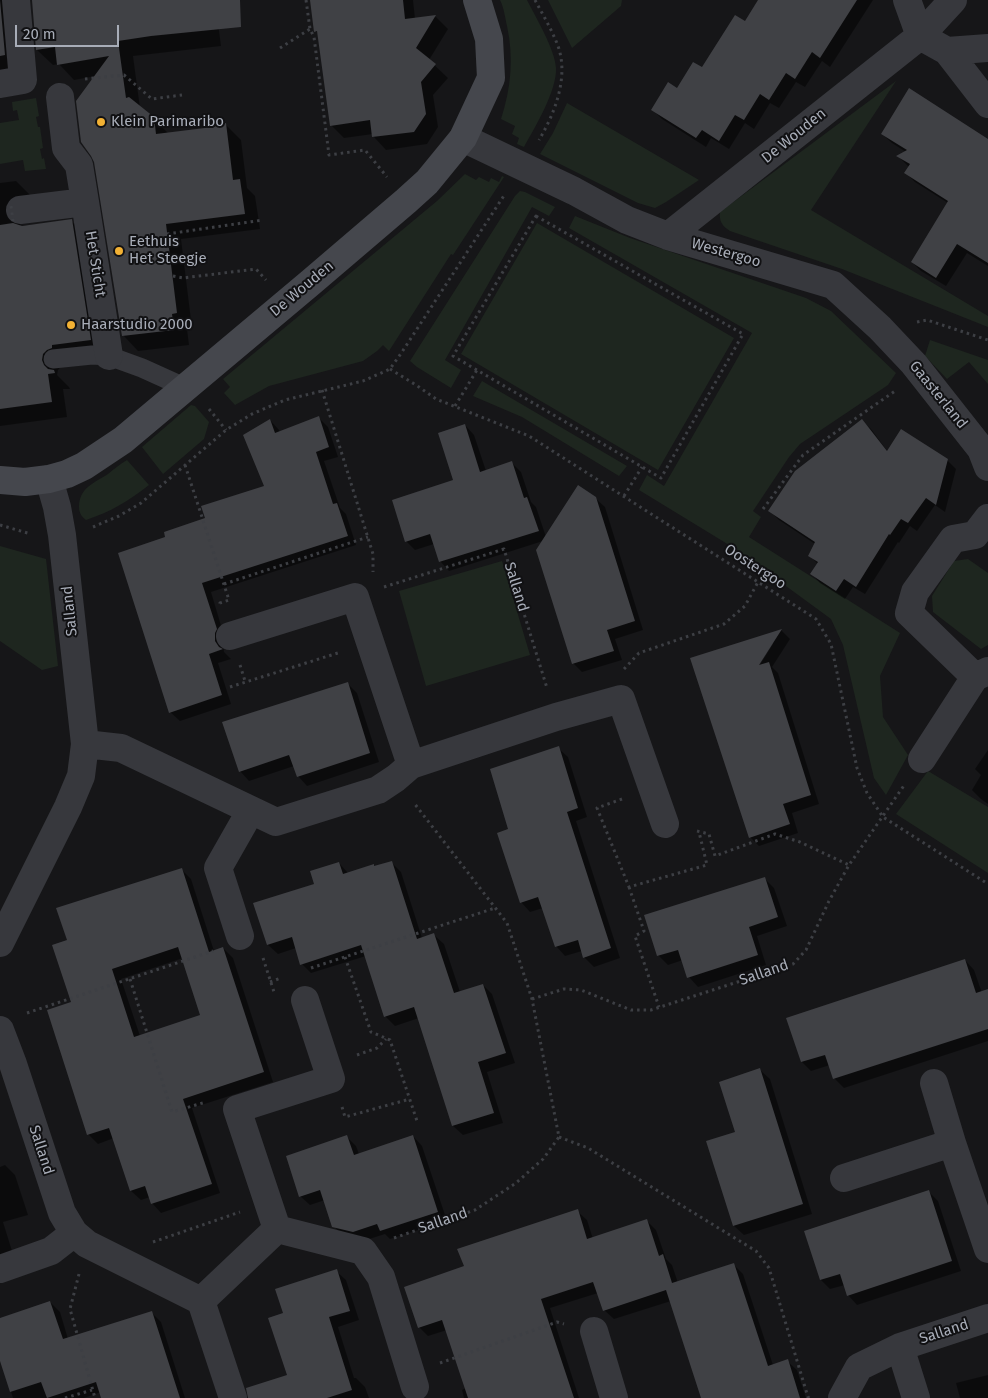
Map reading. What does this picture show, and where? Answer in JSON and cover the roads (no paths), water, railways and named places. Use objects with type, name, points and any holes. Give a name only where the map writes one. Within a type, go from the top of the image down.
[{"type":"street","points":[[0,84],[23,80],[16,0]]},
{"type":"street","name":"De Wouden","points":[[0,480],[25,482],[49,479],[67,474],[84,466],[123,440],[427,182],[463,138],[491,78],[489,39],[477,0]]},
{"type":"street","points":[[908,0],[920,36],[948,51],[988,104]]},
{"type":"street","name":"De Wouden","points":[[668,236],[920,36],[953,0]]},
{"type":"street","points":[[948,51],[988,48]]},
{"type":"street","name":"Het Sticht","points":[[60,97],[66,148],[79,165],[109,356]]},
{"type":"street","name":"Westergoo","points":[[463,138],[574,191],[628,220],[668,236],[833,285],[880,328]]},
{"type":"street","points":[[10,212],[85,202]]},
{"type":"street","name":"Gaasterland","points":[[880,328],[914,364],[981,448],[988,467]]},
{"type":"street","name":"Salland","points":[[4,926],[68,807],[81,776],[85,744],[62,534],[49,479]]},
{"type":"street","points":[[922,759],[981,674],[909,613],[915,592],[953,539],[984,533]]},
{"type":"street","points":[[230,636],[355,597],[370,642],[403,771]]},
{"type":"street","points":[[85,744],[121,748],[276,822],[378,790],[403,771],[556,717],[621,699],[665,824]]},
{"type":"street","points":[[240,936],[218,868],[251,810]]},
{"type":"street","points":[[277,1228],[237,1109],[331,1079],[305,1000]]},
{"type":"street","name":"Salland","points":[[9,1023],[7,1066],[62,1213],[80,1238]]},
{"type":"street","points":[[934,1083],[952,1144],[988,1249]]},
{"type":"street","points":[[844,1178],[952,1144]]},
{"type":"street","points":[[277,1228],[363,1251],[381,1277],[413,1380]]},
{"type":"street","points":[[201,1300],[277,1228]]},
{"type":"street","points":[[0,1269],[51,1251],[80,1238],[201,1300],[233,1398]]},
{"type":"street","name":"Salland","points":[[842,1398],[859,1367],[900,1347],[988,1318]]},
{"type":"street","points":[[594,1331],[614,1398]]},
{"type":"street","name":"Salland","points":[[900,1347],[916,1398]]},
{"type":"lane","points":[[53,359],[92,355],[109,356],[142,368],[184,387]]},
{"type":"place","name":"Klein Parimaribo","points":[[101,122]]},
{"type":"place","name":"Eethuis Het Steegje","points":[[119,251]]},
{"type":"place","name":"Haarstudio 2000","points":[[71,325]]}]
